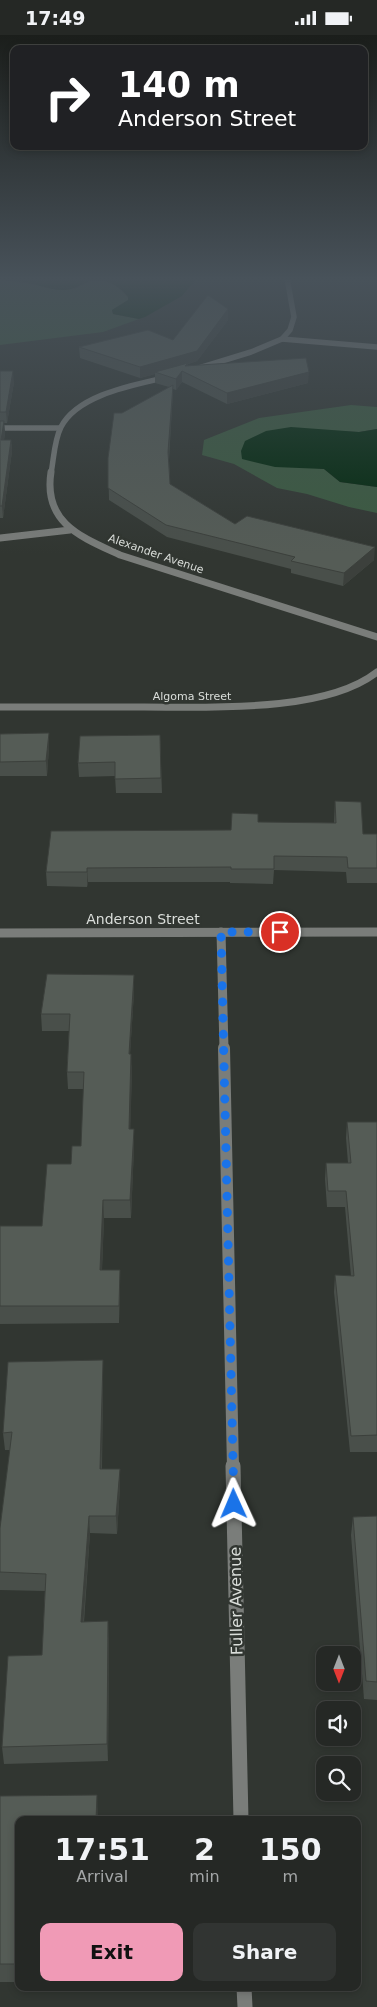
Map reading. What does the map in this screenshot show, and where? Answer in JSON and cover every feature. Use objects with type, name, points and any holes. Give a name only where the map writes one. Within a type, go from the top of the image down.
[{"type":"street","points":[[0,428],[59,428],[74,411],[99,397],[175,375]]},
{"type":"street","name":"Alexander Avenue","points":[[59,428],[50,491],[55,511],[70,530],[134,559],[377,637]]},
{"type":"street","points":[[0,538],[70,530]]},
{"type":"street","name":"Algoma Street","points":[[0,707],[244,707],[289,702],[323,695],[363,683],[377,671]]},
{"type":"street","name":"Fuller Avenue","points":[[221,932],[241,1816]]},
{"type":"street","name":"Anderson Street","points":[[0,933],[377,932]]},
{"type":"street","points":[[244,1991],[245,2007]]},
{"type":"shaded area","points":[[351,405],[377,407],[377,429],[359,432],[313,430],[308,467],[324,469],[340,482],[377,487],[377,513],[277,488],[234,464],[202,455],[204,440],[259,418]]},
{"type":"shaded area","points":[[291,427],[359,432],[377,429],[377,487],[340,482],[324,469],[275,467],[242,459],[241,451],[245,441],[266,431]]},
{"type":"building","points":[[162,370],[309,370],[309,372],[227,393],[182,371],[176,379],[155,372]]},
{"type":"building","points":[[0,371],[13,371],[6,412],[0,412]]},
{"type":"building","points":[[173,385],[168,452],[170,484],[235,524],[247,516],[375,547],[344,573],[291,561],[295,557],[166,525],[108,488],[108,458],[114,413],[122,413]]},
{"type":"building","points":[[0,421],[4,421],[1,440],[11,440],[2,506],[0,506]]},
{"type":"building","points":[[49,733],[46,761],[0,762],[0,734]]},
{"type":"building","points":[[160,735],[161,778],[115,779],[115,762],[78,763],[80,736]]},
{"type":"building","points":[[335,801],[361,802],[363,834],[377,834],[377,868],[348,868],[347,857],[274,856],[274,869],[231,869],[231,867],[87,868],[87,872],[46,872],[51,831],[231,830],[232,813],[258,814],[258,822],[336,823]]},
{"type":"building","points":[[47,974],[134,975],[129,1054],[131,1054],[129,1129],[134,1129],[130,1200],[103,1200],[100,1270],[120,1270],[119,1306],[0,1306],[0,1226],[42,1226],[47,1164],[71,1164],[72,1146],[81,1146],[84,1072],[67,1072],[70,1014],[41,1014]]},
{"type":"building","points":[[347,1122],[377,1122],[377,1435],[351,1436],[335,1275],[354,1276],[346,1191],[328,1191],[326,1163],[351,1163]]},
{"type":"building","points":[[103,1360],[100,1469],[120,1469],[116,1516],[89,1516],[81,1622],[108,1621],[107,1744],[2,1747],[8,1656],[42,1655],[46,1574],[0,1572],[0,1528],[12,1432],[3,1433],[8,1362]]},
{"type":"building","points":[[377,1516],[377,1682],[366,1681],[353,1517]]},
{"type":"building","points":[[97,1795],[96,1816],[15,1816],[15,1964],[0,1964],[0,1796]]},
{"type":"route","points":[[234,1504],[221,932],[280,932]]}]
